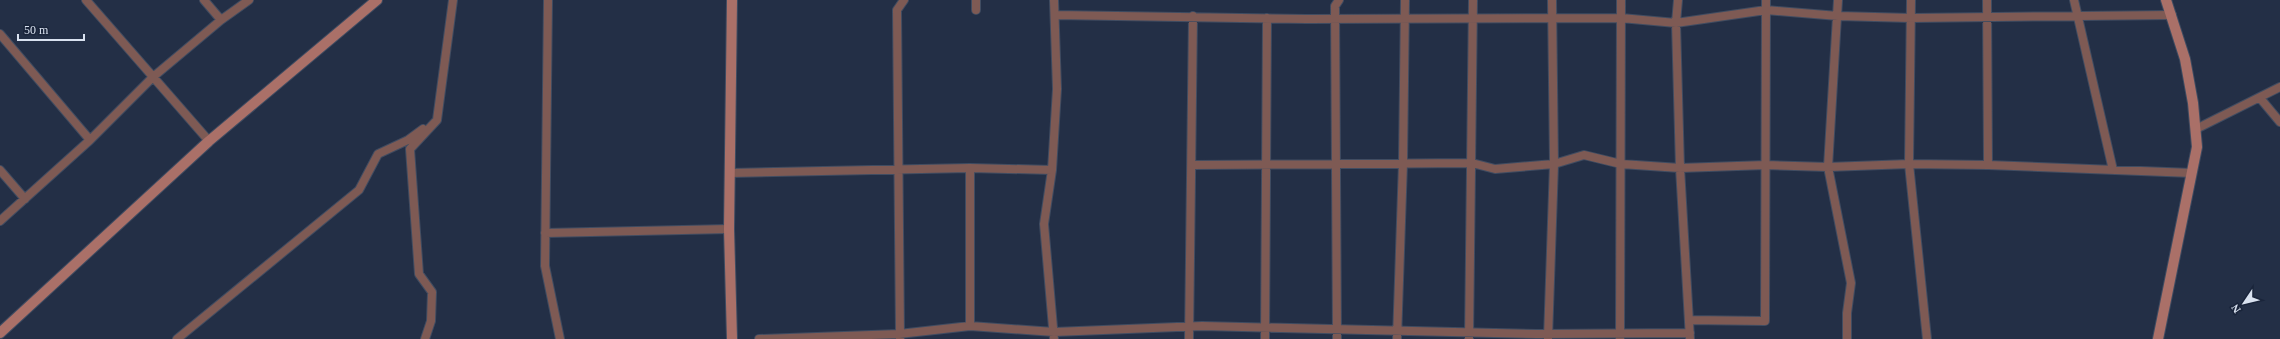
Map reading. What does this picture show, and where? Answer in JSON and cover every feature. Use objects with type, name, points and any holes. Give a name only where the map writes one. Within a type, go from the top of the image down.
[{"type":"street","points":[[86,0],[209,142]]},
{"type":"street","points":[[204,0],[221,20]]},
{"type":"street","points":[[0,221],[90,140],[153,77],[221,20],[249,0]]},
{"type":"street","points":[[0,333],[209,142],[377,0]]},
{"type":"street","points":[[425,339],[431,321],[432,292],[419,274],[410,149],[436,120],[453,0]]},
{"type":"street","points":[[548,0],[545,266],[560,339]]},
{"type":"street","points":[[732,0],[729,228],[732,339]]},
{"type":"street","points":[[900,336],[897,10],[904,0]]},
{"type":"street","points":[[976,0],[976,10]]},
{"type":"street","points":[[1054,0],[1057,89],[1052,170],[1044,224],[1044,242],[1054,335]]},
{"type":"street","points":[[1337,339],[1334,6],[1338,0]]},
{"type":"street","points":[[1397,335],[1403,163],[1405,0]]},
{"type":"street","points":[[1470,336],[1473,0]]},
{"type":"street","points":[[1548,337],[1554,164],[1552,0]]},
{"type":"street","points":[[1620,0],[1620,337]]},
{"type":"street","points":[[759,339],[900,336],[970,326],[1054,335],[1190,326],[1337,329],[1397,335],[1548,337],[1690,336],[1680,168],[1676,24],[1678,0]]},
{"type":"street","points":[[1689,320],[1765,321],[1766,0]]},
{"type":"street","points":[[1838,0],[1828,167],[1852,283],[1847,313],[1847,339]]},
{"type":"street","points":[[1911,0],[1909,164],[1926,339]]},
{"type":"street","points":[[1987,0],[1988,165]]},
{"type":"street","points":[[2074,0],[2113,170]]},
{"type":"street","points":[[2158,339],[2197,147],[2196,129],[2185,59],[2166,0]]},
{"type":"street","points":[[1055,15],[1267,18],[1621,18],[1676,24],[1766,10],[1838,16],[1911,18],[2172,15]]},
{"type":"street","points":[[1190,339],[1194,16]]},
{"type":"street","points":[[1266,339],[1267,18]]},
{"type":"street","points":[[0,34],[90,140]]},
{"type":"street","points":[[2196,129],[2280,87]]},
{"type":"street","points":[[2260,98],[2280,122]]},
{"type":"street","points":[[177,339],[359,190],[378,154],[408,140],[436,120]]},
{"type":"street","points":[[1192,165],[1336,162],[1472,163],[1495,169],[1554,164],[1584,155],[1621,164],[1680,168],[1766,165],[1828,167],[1909,164],[1988,165],[2192,173]]},
{"type":"street","points":[[730,173],[970,168],[1052,170]]},
{"type":"street","points":[[970,168],[970,326]]},
{"type":"street","points":[[0,170],[25,199]]},
{"type":"street","points":[[545,233],[729,228]]}]
